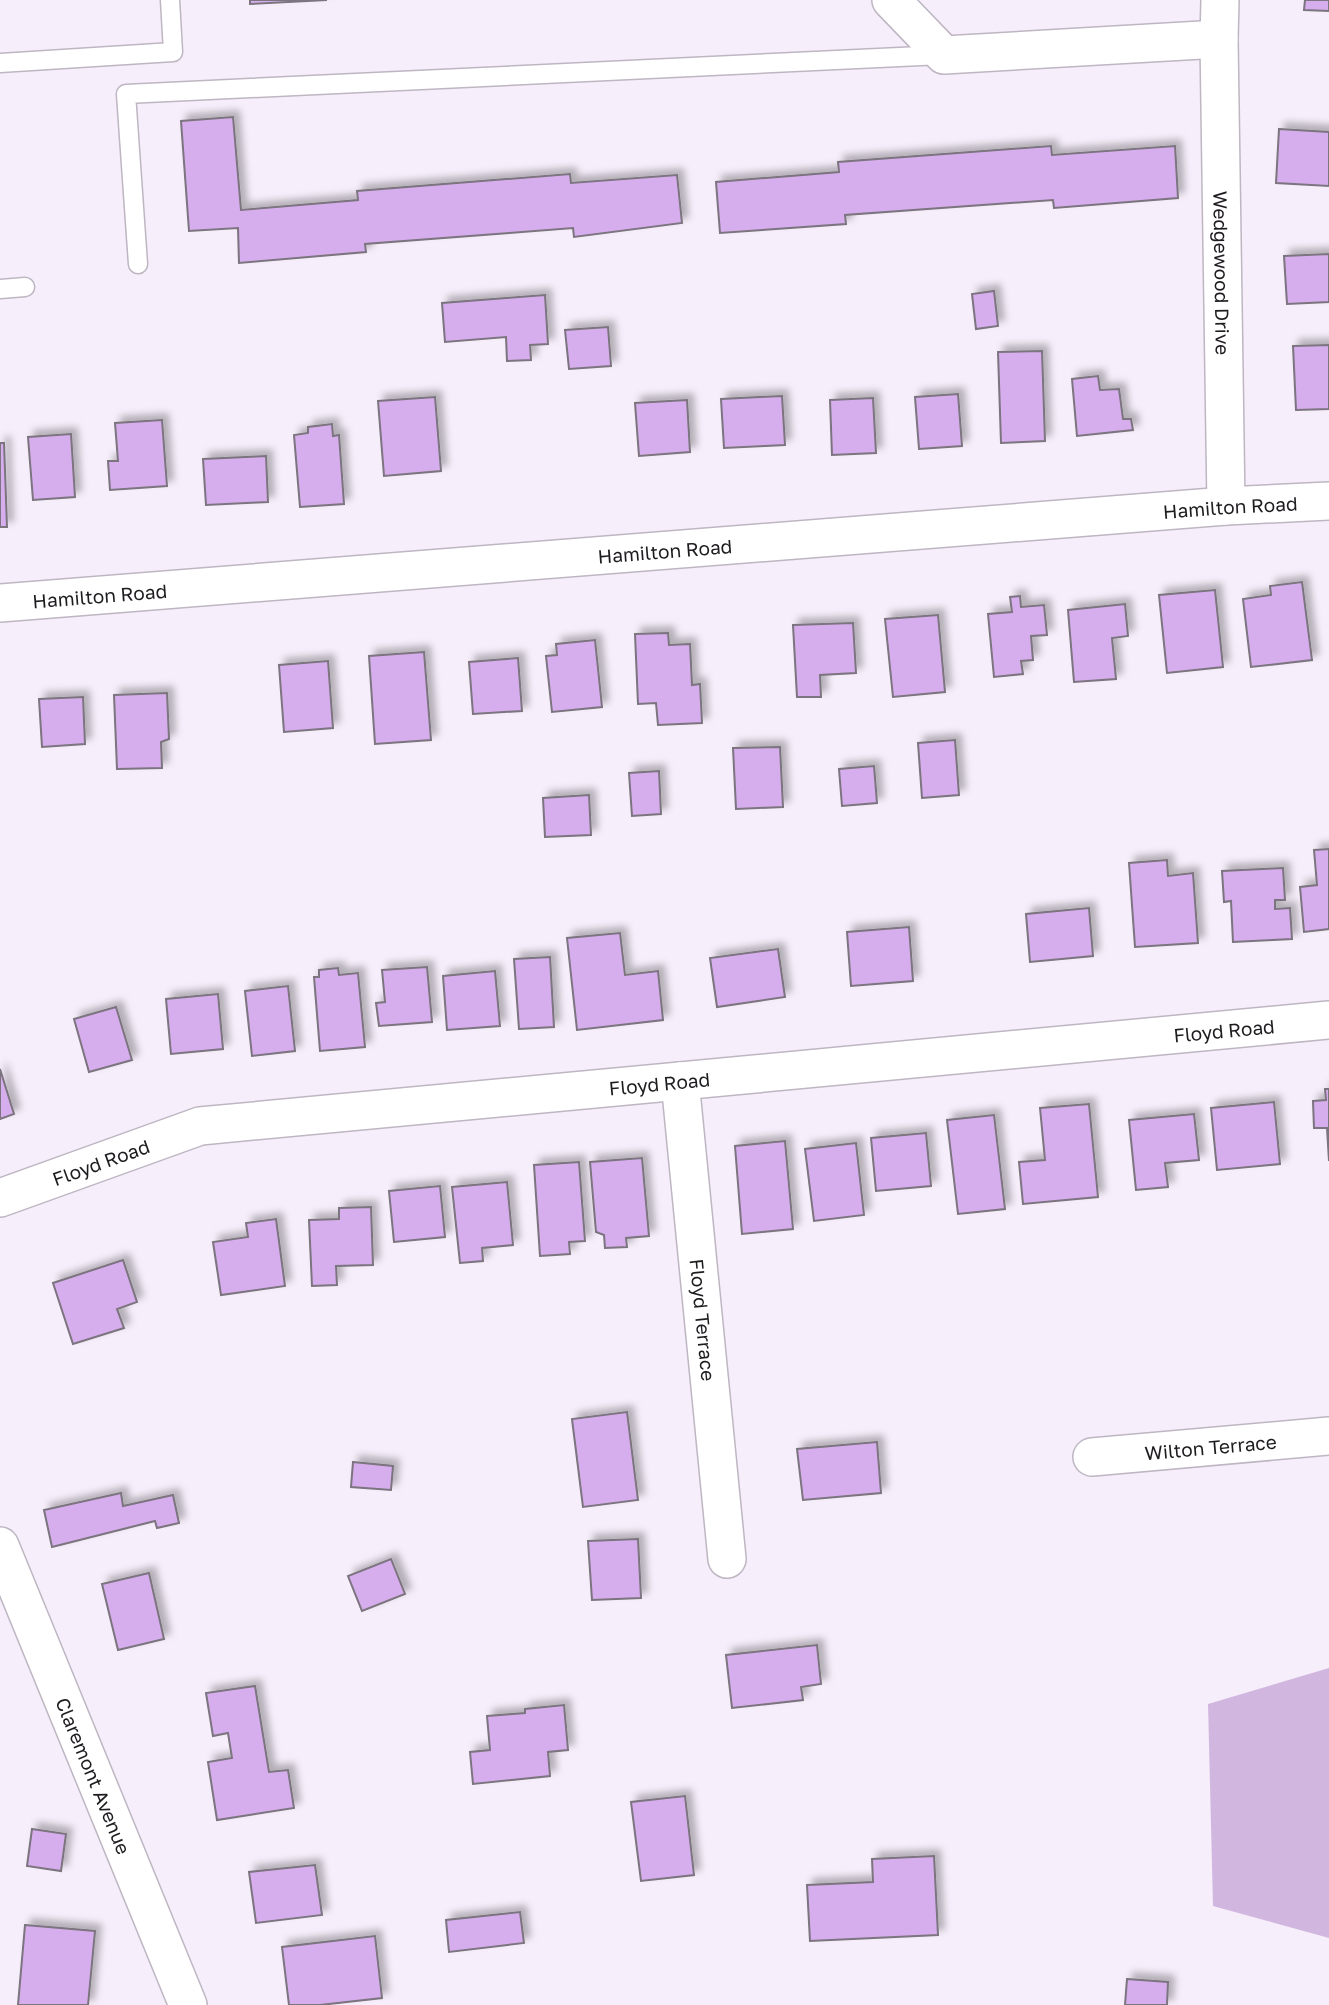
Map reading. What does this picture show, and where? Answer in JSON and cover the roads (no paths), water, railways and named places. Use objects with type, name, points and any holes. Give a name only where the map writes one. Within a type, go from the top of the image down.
[{"type":"street","points":[[891,0],[944,55],[1219,39]]},
{"type":"street","name":"Wedgewood Drive","points":[[1220,0],[1226,506]]},
{"type":"street","name":"Hamilton Road","points":[[0,603],[1226,506],[1329,501]]},
{"type":"street","name":"Floyd Road","points":[[0,1198],[200,1126],[1329,1020]]},
{"type":"street","name":"Floyd Terrace","points":[[680,1081],[727,1559]]},
{"type":"street","name":"Wilton Terrace","points":[[1091,1457],[1329,1436]]},
{"type":"street","name":"Claremont Avenue","points":[[0,1546],[188,2005]]},
{"type":"lane","points":[[0,64],[173,52],[170,0]]},
{"type":"lane","points":[[138,264],[126,94],[944,55]]},
{"type":"lane","points":[[0,289],[25,287]]}]
